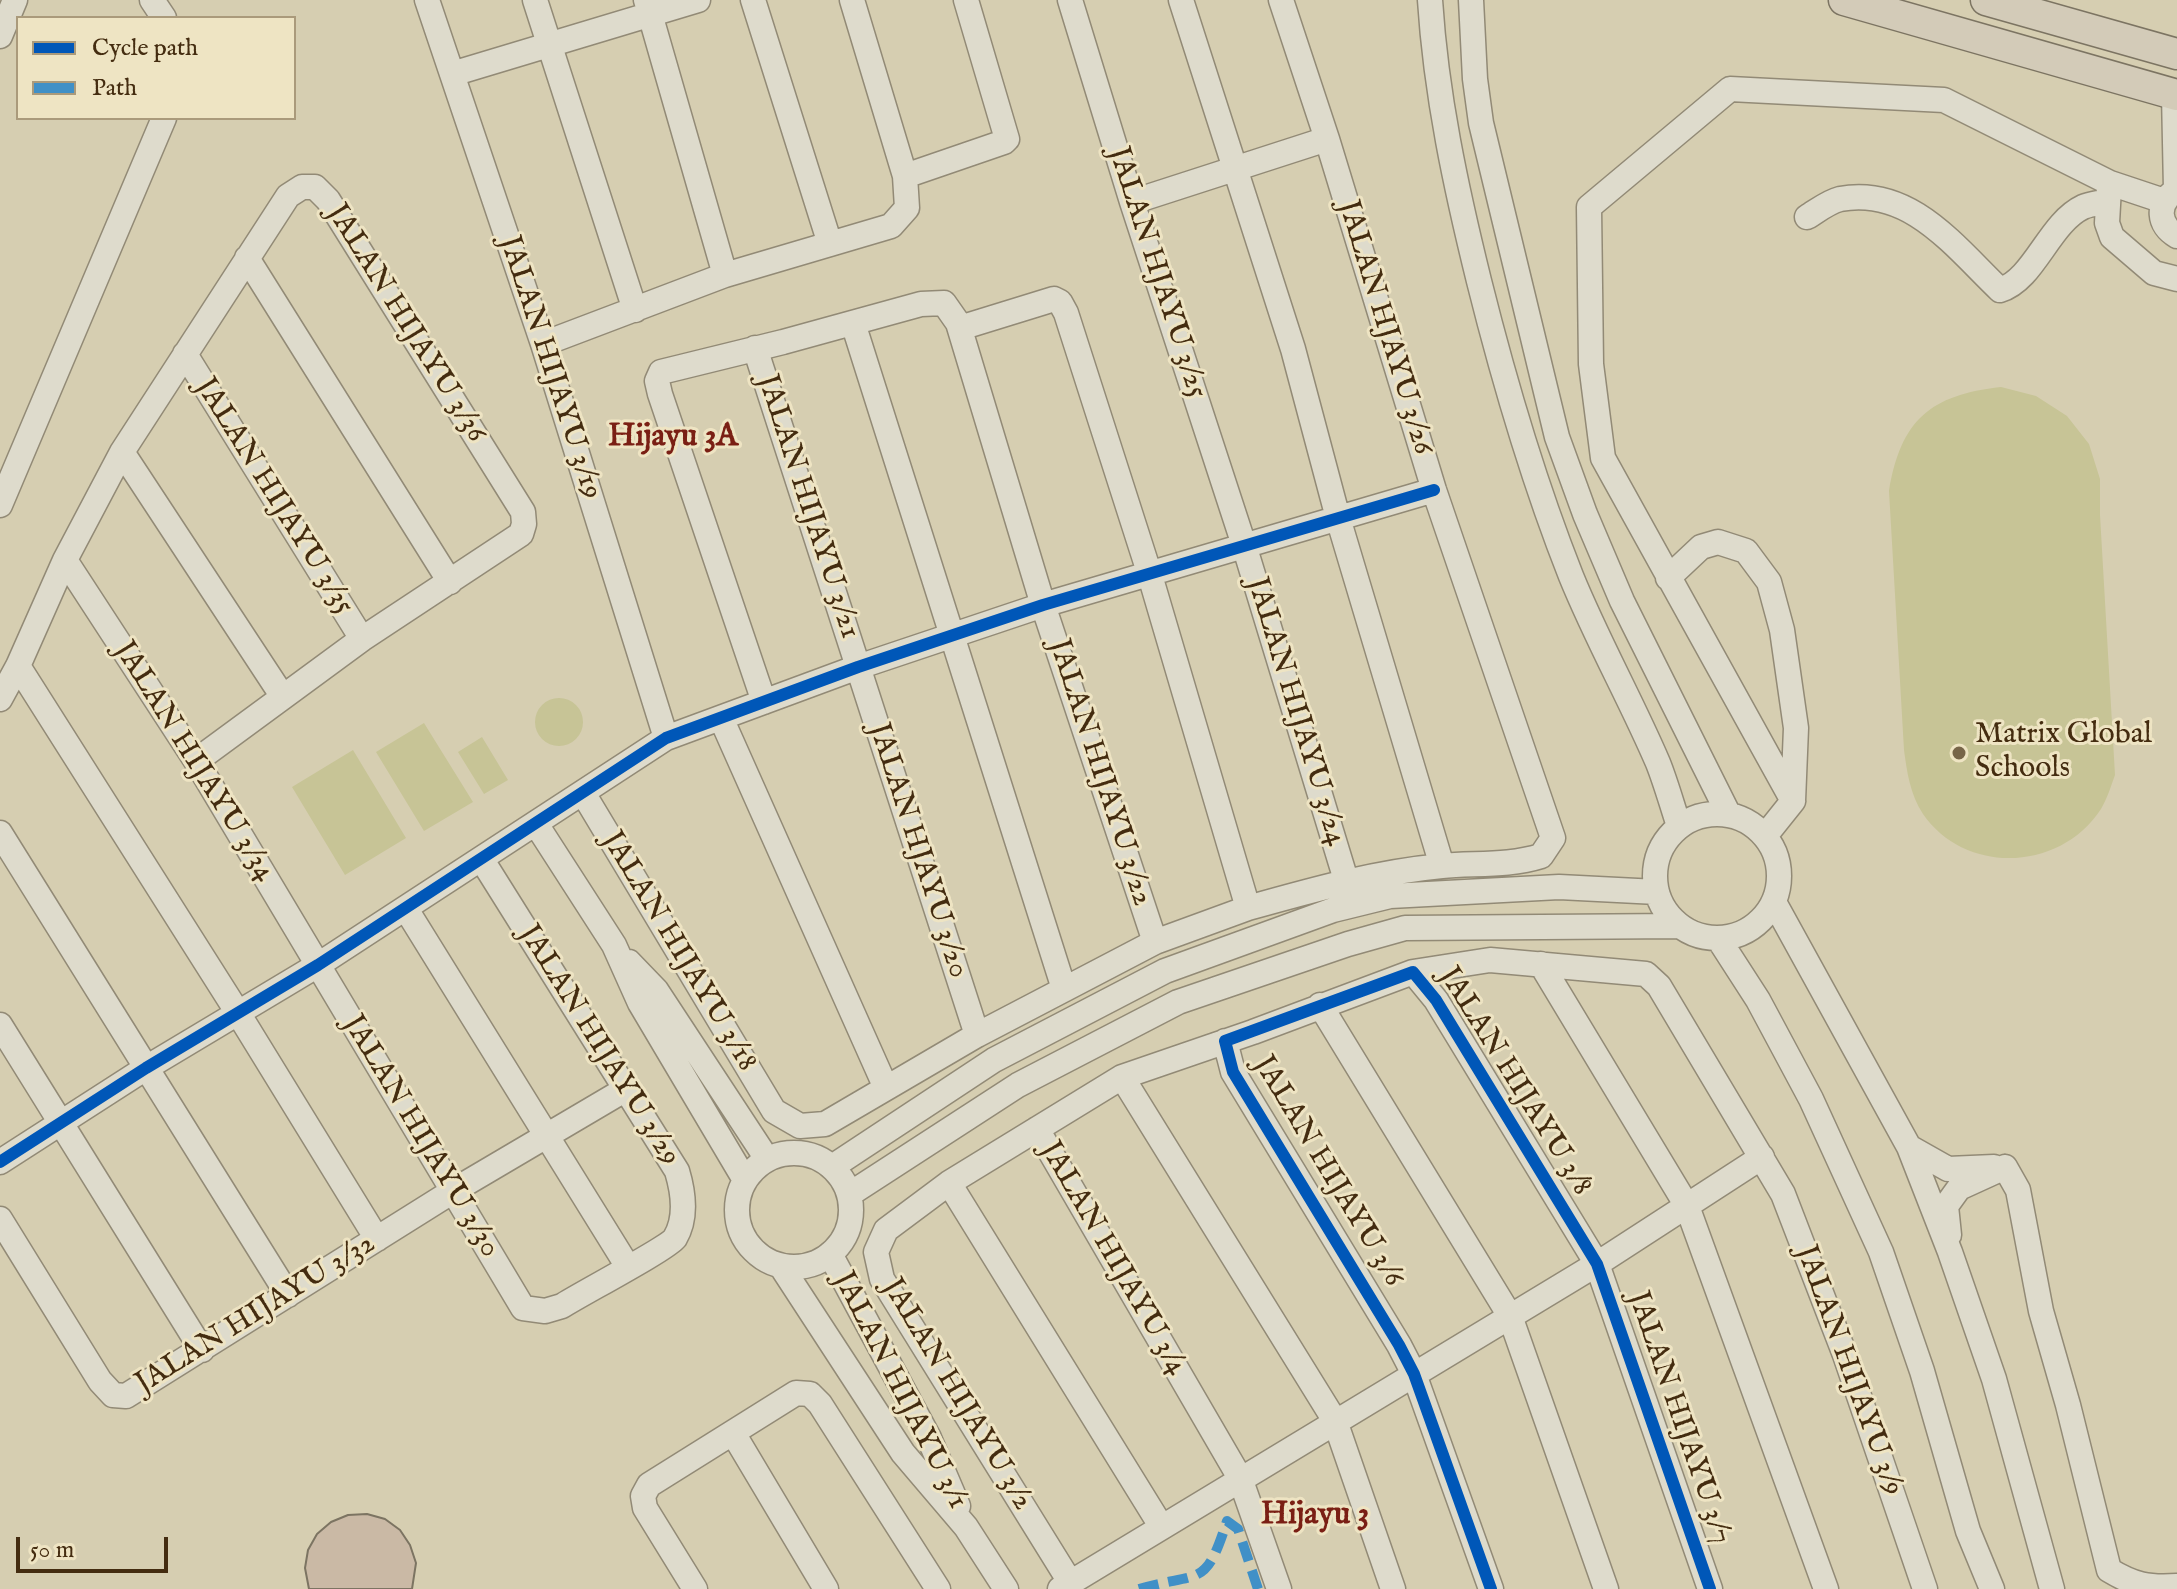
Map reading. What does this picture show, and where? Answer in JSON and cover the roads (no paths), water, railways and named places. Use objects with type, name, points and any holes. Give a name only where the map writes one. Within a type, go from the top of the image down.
[{"type":"main road","points":[[1844,0],[2176,94]]},
{"type":"main road","points":[[1986,0],[2177,54]]},
{"type":"street","points":[[0,36],[15,0]]},
{"type":"street","name":"JALAN HIJAYU 3/19","points":[[427,0],[543,344],[666,738]]},
{"type":"street","points":[[535,0],[635,310]]},
{"type":"street","points":[[452,74],[549,45],[649,7],[698,0]]},
{"type":"street","points":[[753,0],[830,244]]},
{"type":"street","points":[[543,344],[725,275],[891,226],[907,208],[905,176],[852,0]]},
{"type":"street","points":[[905,176],[1007,139],[966,0]]},
{"type":"street","name":"JALAN HJAYU 3/25","points":[[1070,0],[1244,545]]},
{"type":"street","points":[[721,718],[886,1088],[977,1035],[1155,942],[1248,908],[1346,880],[1442,866],[1338,518],[1293,349],[1181,0]]},
{"type":"street","name":"JALAN HJAYU 3/26","points":[[1281,0],[1327,139],[1434,490],[1553,838],[1541,856],[1519,863],[1442,866]]},
{"type":"street","points":[[1430,0],[1436,68],[1457,192],[1519,430],[1571,575],[1658,765],[1679,826]]},
{"type":"street","points":[[1471,0],[1475,79],[1481,123],[1557,437],[1622,601],[1729,815]]},
{"type":"street","points":[[649,7],[725,275]]},
{"type":"street","points":[[1793,801],[1603,458],[1591,364],[1589,207],[1730,89],[1944,100],[2109,192],[2172,194]]},
{"type":"street","points":[[2176,94],[2172,194],[2161,208],[2164,224],[2177,236]]},
{"type":"street","points":[[0,505],[163,120]]},
{"type":"street","points":[[1132,202],[1327,139]]},
{"type":"street","name":"JALAN HIJAYU 3/36","points":[[247,258],[288,196],[302,187],[315,187],[337,213],[523,512],[521,534],[450,582]]},
{"type":"street","points":[[1807,217],[1836,200],[1871,197],[1914,210],[2000,290],[2014,282],[2066,219],[2109,192]]},
{"type":"street","points":[[2109,192],[2107,223],[2112,237],[2154,273],[2177,279]]},
{"type":"street","points":[[0,699],[65,560],[122,452],[247,258],[450,582],[362,639],[196,761]]},
{"type":"street","points":[[764,702],[657,381],[661,372],[921,304],[944,303],[960,328],[1054,299],[1060,302],[1066,313],[1149,572],[1248,908]]},
{"type":"street","points":[[853,323],[1064,989]]},
{"type":"street","name":"JALAN HIJAYU 3/22","points":[[960,328],[1043,605],[1155,942]]},
{"type":"street","name":"JALAN HIJAYU 3/21","points":[[755,348],[858,667]]},
{"type":"street","name":"JALAN HIJAYU 3/35","points":[[185,354],[362,639]]},
{"type":"street","points":[[122,452],[283,697]]},
{"type":"street","points":[[0,1162],[146,1068],[406,909],[666,738],[858,667],[1043,605],[1434,490]]},
{"type":"street","points":[[1668,578],[1701,547],[1718,542],[1746,551],[1769,582],[1782,630],[1796,728],[1793,801],[1765,836]]},
{"type":"street","name":"JALAN HIJAYU 3/24","points":[[1244,545],[1346,880]]},
{"type":"street","name":"JALAN HIJAYU 3/34","points":[[65,560],[196,761],[318,965]]},
{"type":"street","points":[[18,666],[377,1239]]},
{"type":"street","name":"JALAN HJAYU 3/20","points":[[858,667],[977,1035]]},
{"type":"street","name":"JALAN HIJAYU 3/18","points":[[583,793],[774,1111],[800,1126],[825,1124],[886,1088]]},
{"type":"street","points":[[1711,814],[1729,815],[1742,819],[1765,836],[1779,868],[1779,885],[1774,902],[1764,917],[1751,928],[1735,936],[1718,938],[1698,935],[1680,926],[1666,911],[1657,892],[1655,874],[1658,856],[1666,840],[1679,826],[1711,814]]},
{"type":"street","points":[[536,824],[614,945],[640,1003],[745,1180]]},
{"type":"street","points":[[0,833],[288,1295]]},
{"type":"street","name":"JALAN HIJAYU 3/29","points":[[482,860],[677,1171],[683,1216],[674,1240],[628,1267]]},
{"type":"street","points":[[832,1167],[994,1060],[1165,971],[1333,910],[1405,895],[1559,887],[1657,892]]},
{"type":"street","points":[[1774,902],[1909,1147],[1994,1379],[2052,1589]]},
{"type":"street","points":[[406,909],[628,1267]]},
{"type":"street","points":[[850,1194],[1018,1085],[1178,1002],[1348,944],[1405,928],[1680,926]]},
{"type":"street","points":[[1718,938],[1758,1000],[1811,1099],[1881,1252],[1922,1371],[1968,1531],[1992,1589]]},
{"type":"street","points":[[614,945],[656,990],[767,1159]]},
{"type":"street","points":[[1413,972],[1490,960],[1541,964],[1687,1206],[1826,1589]]},
{"type":"street","name":"JALAN HIJAYU 3/9","points":[[1541,964],[1646,974],[1659,986],[1783,1194],[1845,1355],[1925,1589]]},
{"type":"street","name":"JALAN HIJAYU 3/30","points":[[318,965],[523,1308],[545,1311],[562,1306],[628,1267]]},
{"type":"street","name":"JALAN HIJAYU 3/8","points":[[1320,1005],[1413,972],[1436,1000],[1597,1264]]},
{"type":"street","points":[[1320,1005],[1510,1316],[1606,1589]]},
{"type":"street","name":"JALAN HIJAYU 3/6","points":[[1320,1005],[1225,1041],[1233,1072],[1414,1374],[1491,1589]]},
{"type":"street","points":[[0,1025],[202,1350]]},
{"type":"street","points":[[1037,1129],[1122,1077],[1225,1041]]},
{"type":"street","points":[[1122,1077],[1335,1421],[1393,1589]]},
{"type":"street","name":"JALAN HIJAYU 3/32","points":[[0,1219],[100,1381],[113,1395],[126,1396],[453,1191],[626,1089]]},
{"type":"street","name":"JALAN HIJAYU 3/4","points":[[949,1183],[1037,1129],[1240,1478],[1279,1589]]},
{"type":"street","points":[[1909,1147],[1948,1169],[2005,1167]]},
{"type":"street","points":[[799,1153],[817,1158],[832,1167],[850,1194],[849,1225],[842,1242],[815,1263],[799,1267],[781,1266],[764,1259],[750,1247],[741,1231],[737,1214],[738,1197],[745,1180],[767,1159],[799,1153]]},
{"type":"street","points":[[1065,1585],[1597,1264],[1762,1157]]},
{"type":"street","points":[[1950,1252],[1946,1206],[1959,1188],[2005,1167]]},
{"type":"street","points":[[2005,1167],[2018,1190],[2041,1311],[2109,1570],[2131,1583],[2158,1588],[2177,1586]]},
{"type":"street","points":[[949,1183],[1161,1526]]},
{"type":"street","name":"JALAN HIJAYU 3/2","points":[[949,1183],[886,1230],[876,1252],[882,1279],[1065,1585]]},
{"type":"street","name":"JALAN HIJAYU 3/1","points":[[830,1254],[929,1438],[966,1527]]},
{"type":"street","name":"JALAN HIJAYU 3/7","points":[[1597,1264],[1710,1589]]},
{"type":"street","name":"JALAN HIJAYU 3/1","points":[[781,1266],[903,1453],[966,1527],[1006,1589]]},
{"type":"street","points":[[695,1589],[645,1508],[643,1496],[649,1485],[796,1393],[810,1394],[820,1404],[938,1589]]},
{"type":"street","points":[[733,1433],[826,1589]]},
{"type":"place","name":"Matrix Global Schools","points":[[1959,753]]},
{"type":"district","name":"Hijayu 3A","points":[[673,438]]},
{"type":"district","name":"Hijayu 3","points":[[1315,1516]]}]
